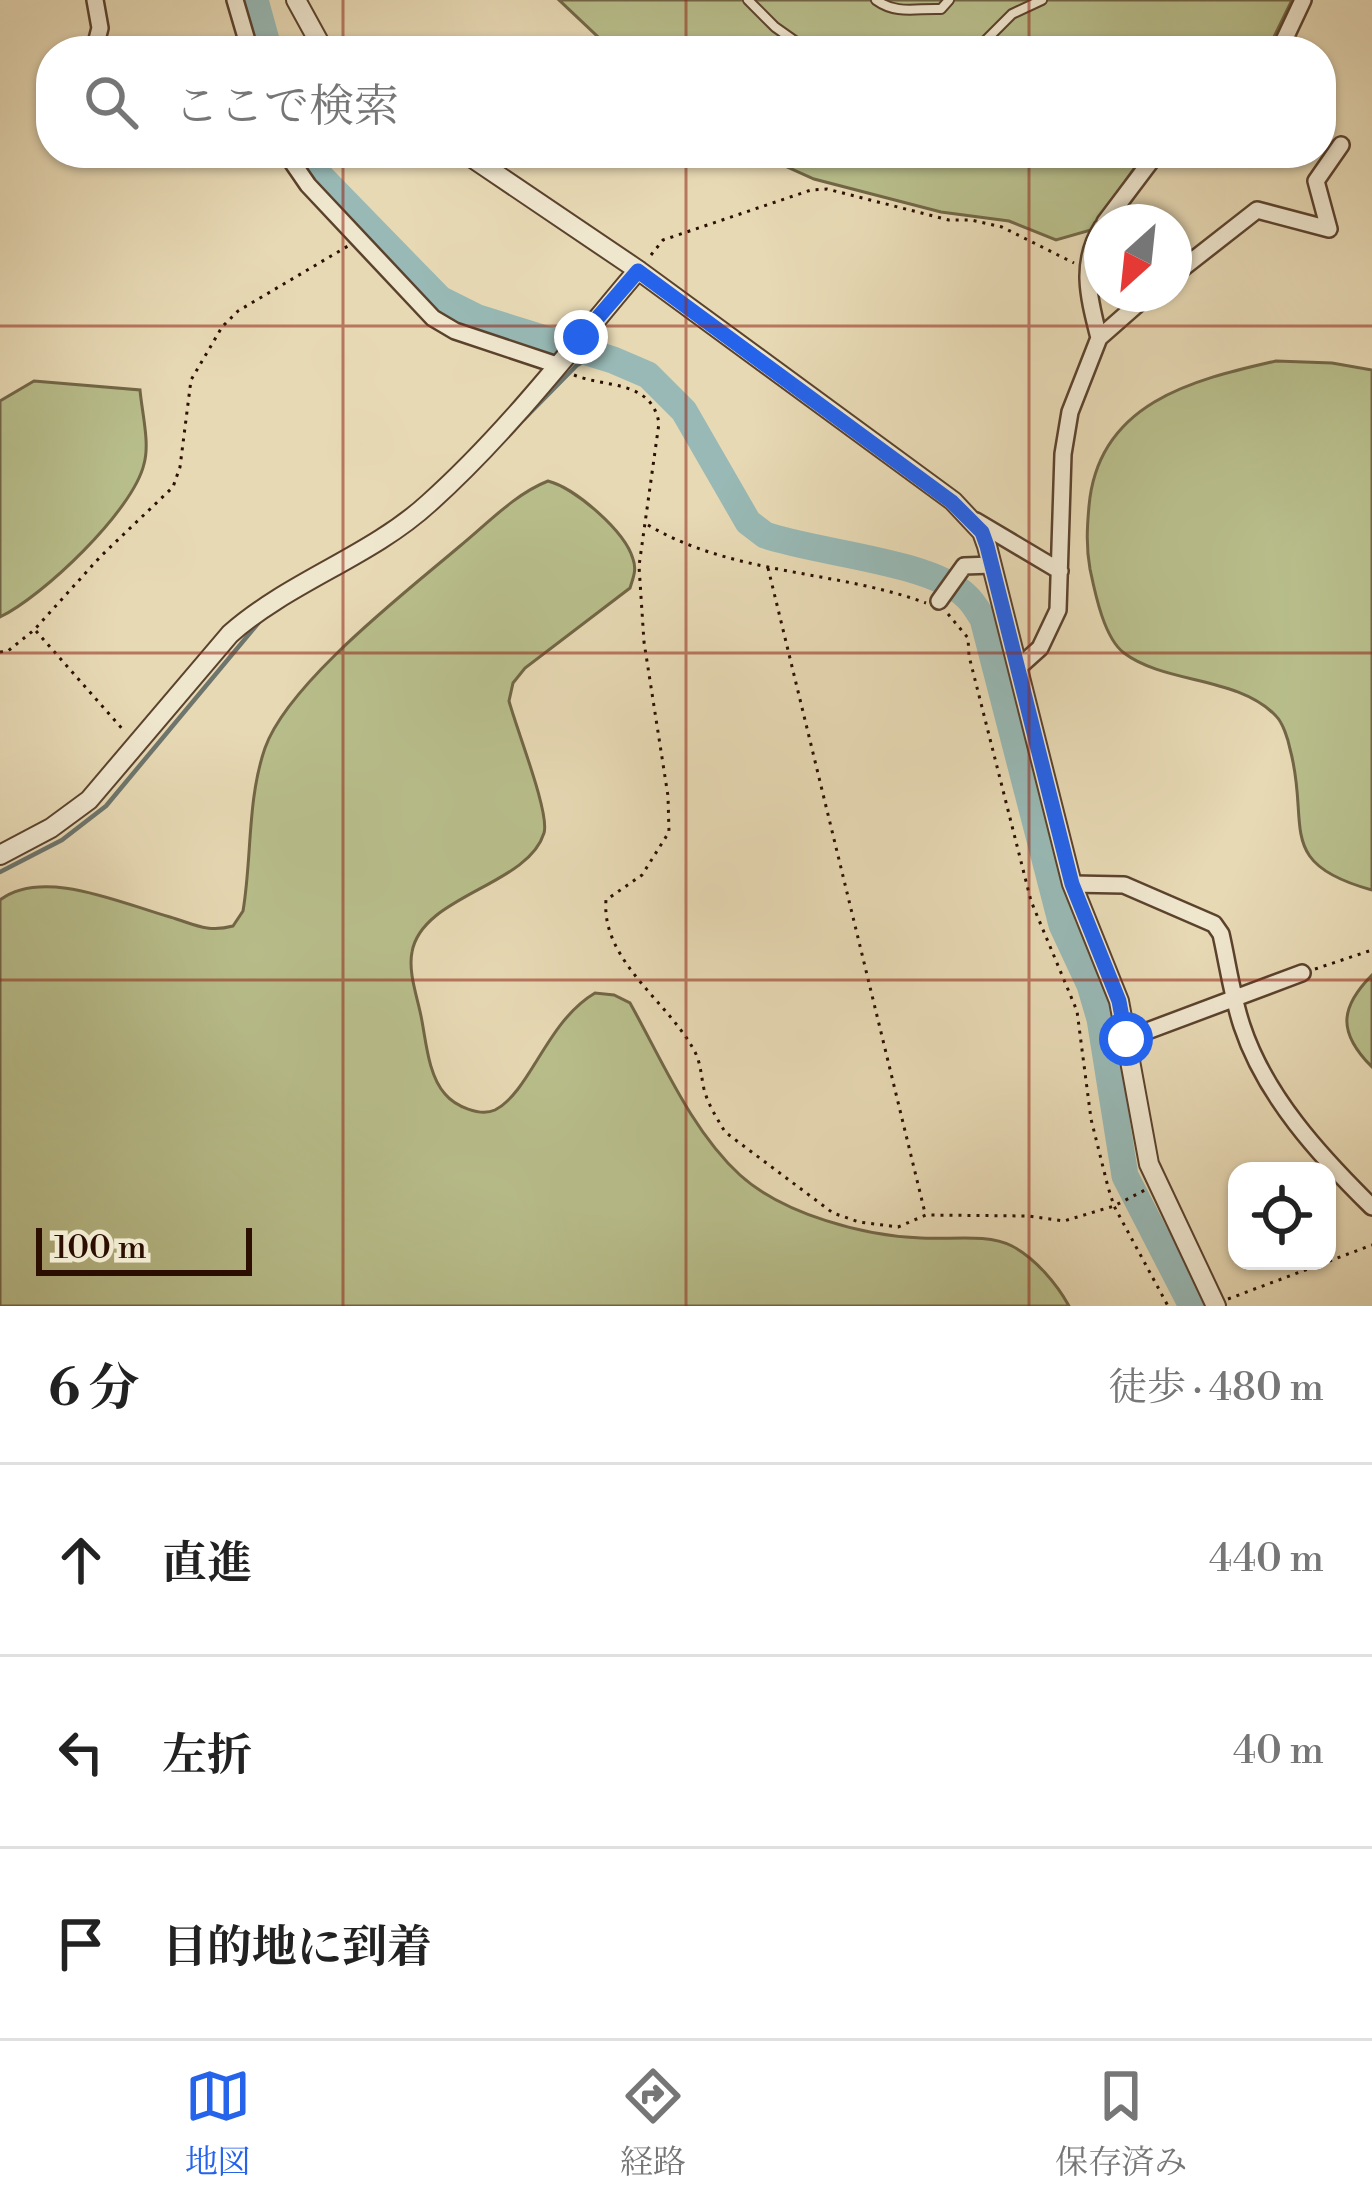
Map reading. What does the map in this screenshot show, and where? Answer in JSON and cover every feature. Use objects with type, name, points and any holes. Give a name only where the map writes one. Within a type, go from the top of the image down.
[{"type":"street","points":[[95,0],[98,36]]},
{"type":"street","points":[[235,0],[246,36]]},
{"type":"street","points":[[296,0],[316,36]]},
{"type":"street","points":[[1286,36],[1303,0]]},
{"type":"street","points":[[1336,152],[1341,145]]},
{"type":"street","points":[[296,168],[433,318],[455,331],[562,365]]},
{"type":"street","points":[[487,168],[638,271],[969,516],[1060,571]]},
{"type":"street","points":[[1119,204],[1145,168]]},
{"type":"street","points":[[1192,261],[1257,210],[1329,229],[1316,181],[1325,168]]},
{"type":"street","points":[[0,855],[89,800],[230,634],[278,595],[428,506],[562,365],[638,271]]},
{"type":"street","points":[[1093,312],[1099,338]]},
{"type":"street","points":[[1020,666],[1051,632],[1058,610],[1064,431],[1099,338],[1129,312]]},
{"type":"street","points":[[969,516],[982,532],[992,565],[1072,884],[1119,1001],[1149,1165],[1216,1305]]},
{"type":"street","points":[[939,601],[964,566],[992,565]]},
{"type":"street","points":[[1072,884],[1124,885],[1214,924],[1221,934],[1235,1000],[1257,1060],[1289,1114],[1372,1208]]},
{"type":"street","points":[[1126,1039],[1301,973]]},
{"type":"lane","points":[[748,0],[788,36]]},
{"type":"lane","points":[[876,0],[907,11],[941,9],[949,0]]},
{"type":"lane","points":[[990,36],[1012,14],[1042,0]]},
{"type":"path","points":[[638,271],[663,240],[811,190],[827,189],[949,220],[1002,227],[1084,267]]},
{"type":"path","points":[[0,652],[34,630],[173,487],[191,380],[222,327],[238,311],[359,239]]},
{"type":"path","points":[[562,365],[583,379],[633,390],[656,407],[658,423],[639,566],[669,832],[642,875],[606,900],[604,924],[634,973],[687,1038],[699,1060],[713,1113],[725,1132],[832,1214],[859,1222],[898,1227],[926,1215],[1064,1221],[1114,1206],[1151,1187]]},
{"type":"path","points":[[646,524],[682,542],[768,568],[881,587],[937,608],[960,625],[968,638],[1030,901],[1077,1011],[1091,1119],[1114,1206],[1168,1306]]},
{"type":"path","points":[[768,568],[926,1215]]},
{"type":"path","points":[[34,630],[137,746]]},
{"type":"path","points":[[1301,973],[1372,950]]},
{"type":"path","points":[[1216,1305],[1372,1245]]},
{"type":"green space","points":[[559,0],[1292,0],[1274,36],[597,36]]},
{"type":"green space","points":[[789,168],[1134,168],[1109,204],[1084,204],[1084,232],[1056,240],[1009,221],[941,212],[814,179]]},
{"type":"green space","points":[[1276,361],[1372,370],[1372,890],[1341,879],[1308,854],[1289,745],[1276,716],[1242,694],[1160,670],[1124,653],[1106,626],[1090,569],[1088,522],[1096,471],[1110,443],[1130,420],[1182,388]]},
{"type":"green space","points":[[34,381],[140,390],[146,456],[136,483],[105,528],[39,591],[0,617],[0,401]]},
{"type":"green space","points":[[548,481],[572,492],[610,524],[628,548],[634,574],[630,588],[525,668],[513,683],[509,701],[537,790],[544,833],[518,866],[435,917],[420,933],[412,952],[412,976],[428,1057],[439,1086],[468,1109],[495,1110],[519,1088],[578,1006],[595,993],[614,995],[630,1003],[707,1137],[758,1189],[801,1212],[850,1227],[899,1236],[1002,1242],[1037,1264],[1069,1306],[0,1306],[0,900],[18,891],[60,887],[201,927],[233,926],[243,911],[259,768],[278,723],[323,668],[381,613],[502,510]]},
{"type":"green space","points":[[1372,975],[1372,1067],[1353,1043],[1347,1021],[1353,999]]},
{"type":"waterway","points":[[255,0],[265,36]]},
{"type":"waterway","points":[[316,168],[440,299],[478,318],[648,375],[684,411],[748,522],[765,535],[927,574],[949,584],[973,604],[983,619],[1062,925],[1100,1019],[1125,1176],[1192,1306]]},
{"type":"waterway","points":[[524,419],[577,365],[592,357]]},
{"type":"waterway","points":[[0,872],[62,840],[106,806],[260,621]]},
{"type":"route","points":[[581,337],[638,271],[952,502],[982,532],[1020,666],[1072,884],[1119,1001],[1126,1039]]}]
